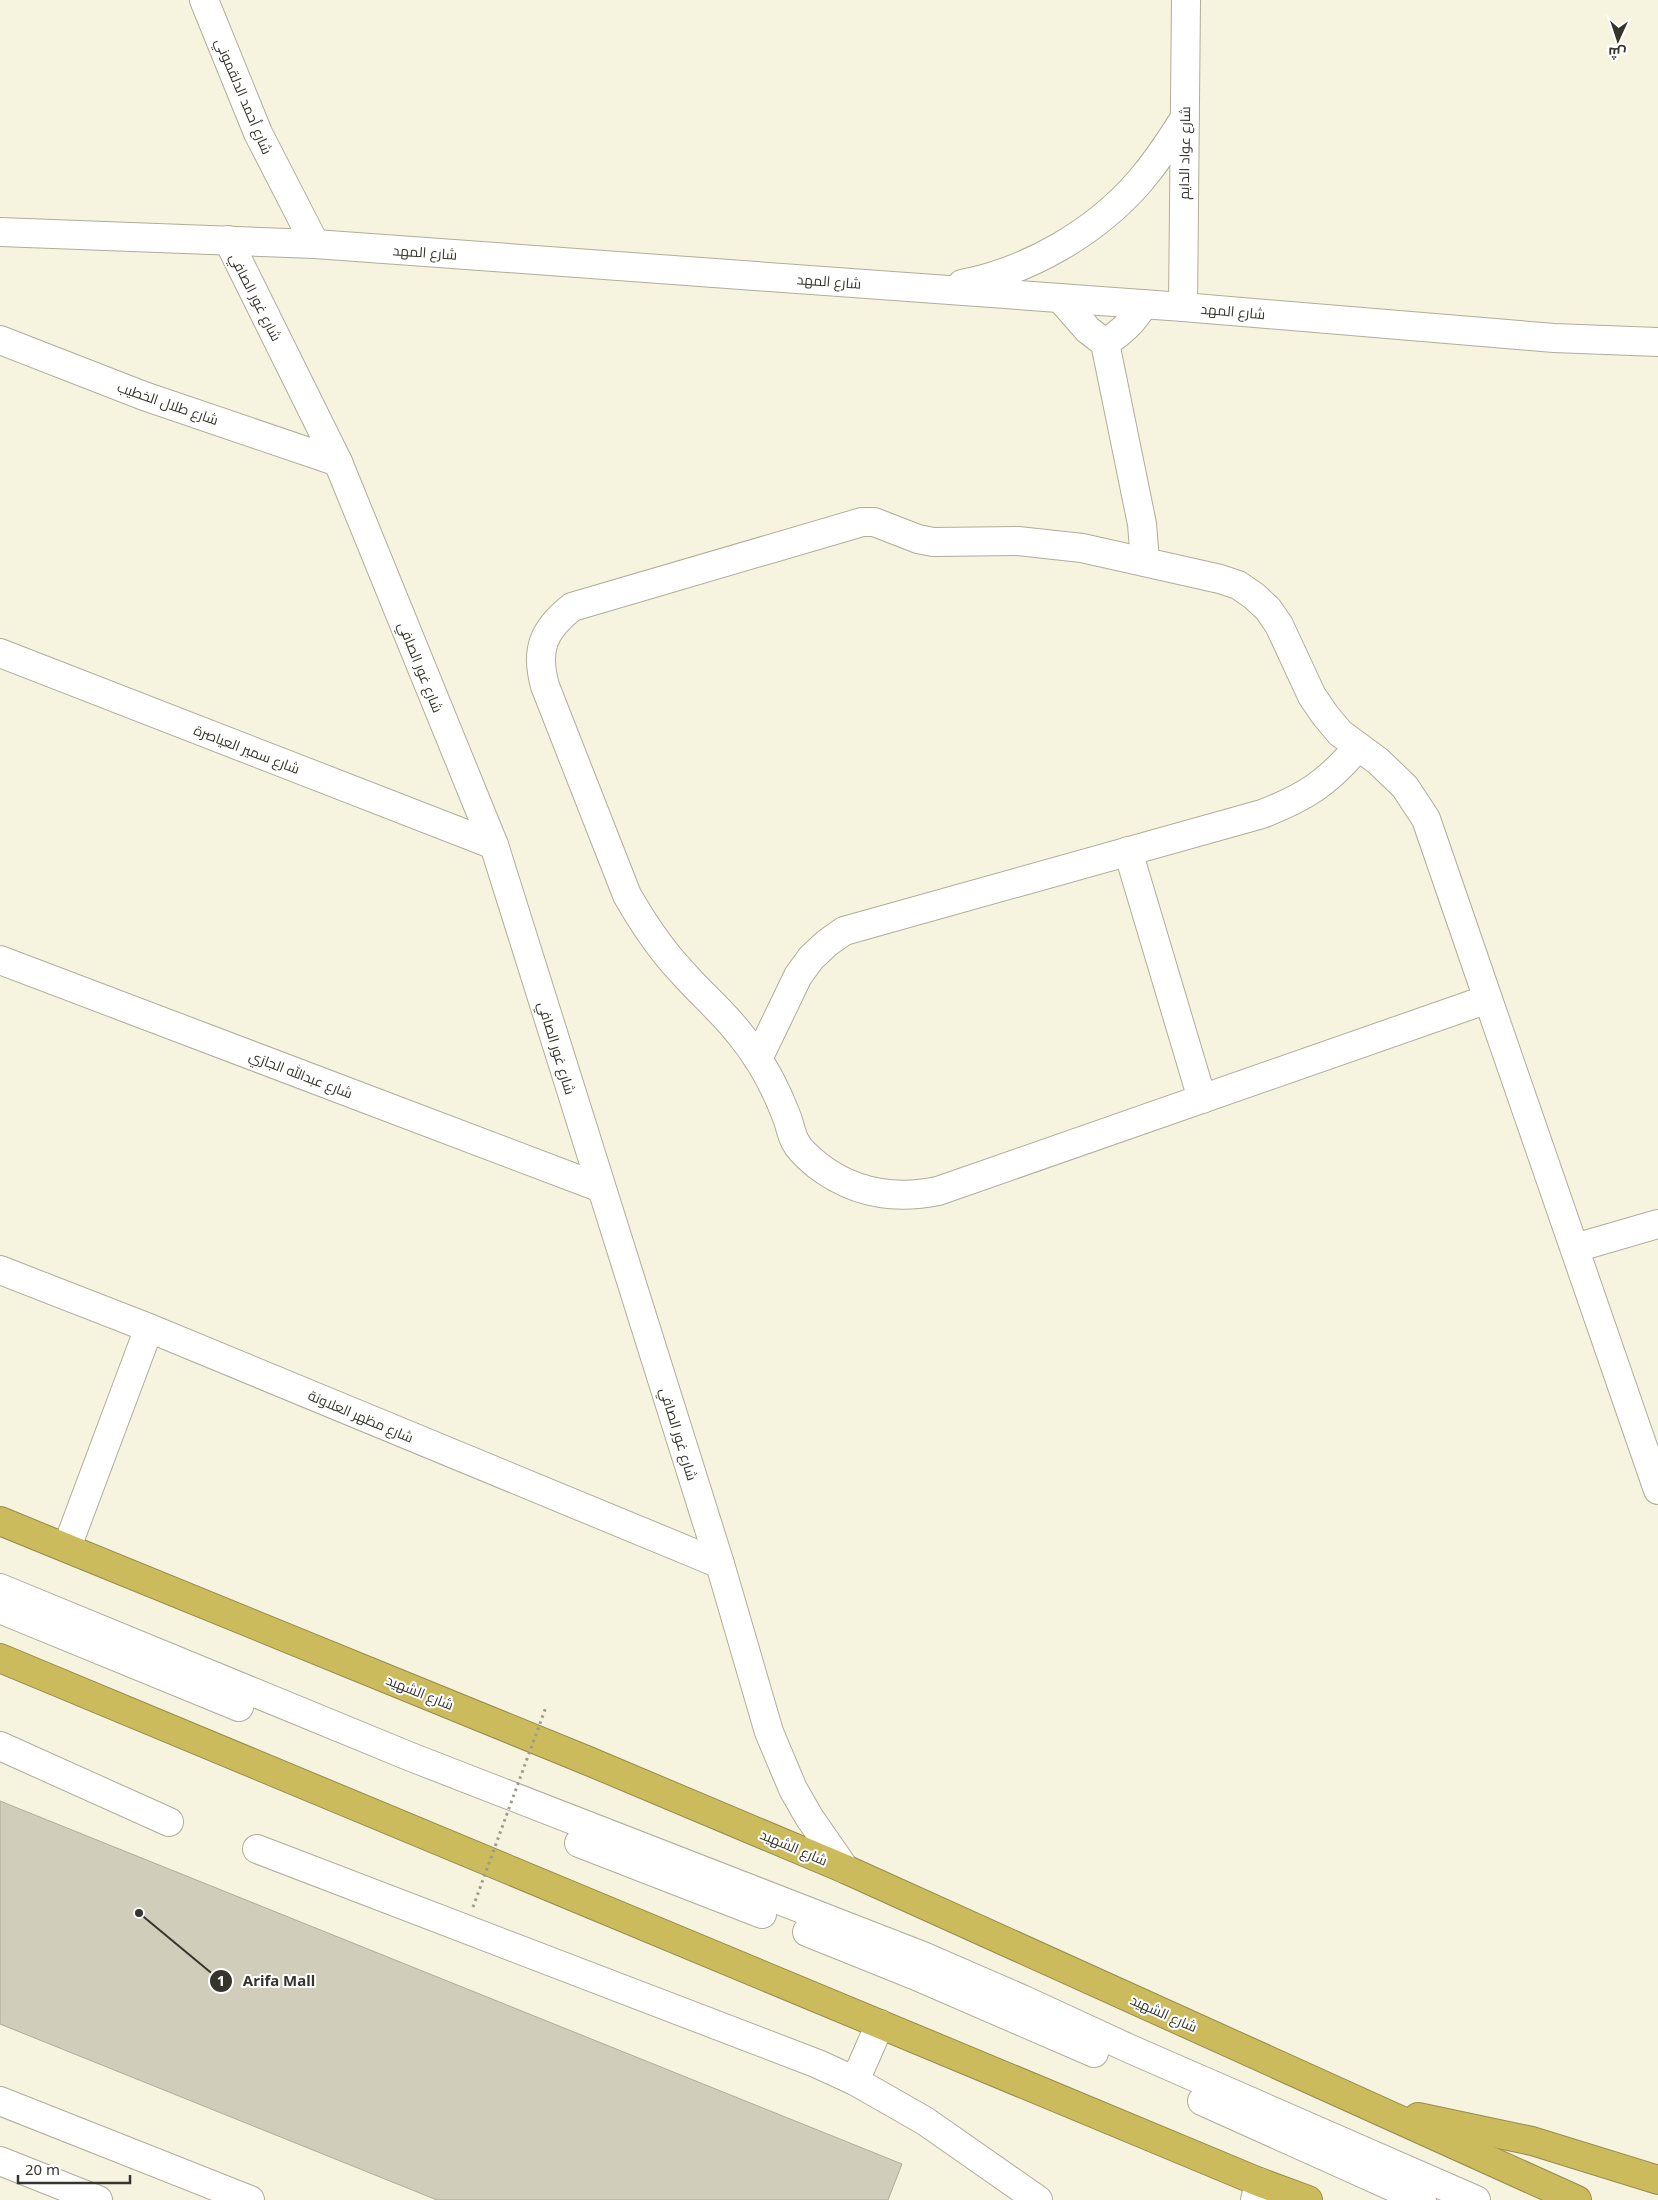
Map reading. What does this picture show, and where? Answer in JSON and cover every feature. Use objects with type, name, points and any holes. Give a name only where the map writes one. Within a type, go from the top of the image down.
[{"type":"highway","name":"شارع الشهيد","points":[[0,1521],[586,1760],[845,1869],[1577,2200]]},
{"type":"highway","points":[[0,1658],[880,2024],[1257,2191],[1308,2200]]},
{"type":"highway","points":[[1378,2110],[1532,2141],[1658,2180]]},
{"type":"street","name":"شارع أحمد الدلقموني","points":[[204,0],[258,133],[315,244]]},
{"type":"street","name":"شارع عواد الدايم","points":[[1182,307],[1186,0]]},
{"type":"street","points":[[938,289],[976,282],[1013,269],[1048,253],[1082,232],[1112,209],[1140,182],[1164,151],[1184,118]]},
{"type":"street","name":"شارع المهد","points":[[0,232],[315,244],[1144,304],[1554,338],[1658,342]]},
{"type":"street","name":"شارع غور الصافي","points":[[228,240],[338,462],[494,845],[720,1564],[769,1732],[780,1761],[809,1817],[845,1869]]},
{"type":"street","points":[[1060,298],[1088,330],[1105,343],[1142,524],[1145,561]]},
{"type":"street","points":[[1105,343],[1121,333],[1134,320],[1144,304]]},
{"type":"street","name":"شارع طلال الخطيب","points":[[0,340],[144,396],[338,462]]},
{"type":"street","points":[[1488,999],[938,1191],[916,1196],[894,1196],[871,1192],[849,1185],[829,1175],[796,1144],[774,1086],[758,1059],[740,1034],[683,974],[642,923],[627,895],[545,686],[540,668],[541,650],[547,633],[558,618],[572,607],[862,522],[874,522],[918,539],[933,542],[986,540],[1050,543],[1082,548],[1220,579],[1238,585],[1254,596],[1279,625],[1312,696],[1325,715],[1340,733],[1357,748],[1378,761],[1405,787],[1426,819],[1658,1490]]},
{"type":"street","name":"شارع سمير العياصرة","points":[[0,653],[494,845]]},
{"type":"street","points":[[758,1059],[798,976],[811,958],[844,931],[1262,814],[1290,803],[1316,789],[1338,770],[1357,748]]},
{"type":"street","points":[[1128,851],[1202,1099]]},
{"type":"street","name":"شارع عبدالله الجازي","points":[[0,960],[601,1188]]},
{"type":"street","points":[[1575,1248],[1658,1224]]},
{"type":"street","name":"شارع مظهر العلاونة","points":[[0,1270],[149,1328],[720,1564]]},
{"type":"street","points":[[67,1547],[149,1328]]},
{"type":"street","points":[[0,1588],[411,1757],[923,1956],[1476,2200]]},
{"type":"street","points":[[0,1609],[486,1806],[914,1974],[1422,2200]]},
{"type":"street","points":[[0,1746],[169,1822]]},
{"type":"street","points":[[258,1849],[781,2049],[855,2081],[925,2121],[1038,2200]]},
{"type":"street","points":[[855,2081],[880,2024]]},
{"type":"street","points":[[0,2101],[217,2194],[250,2200]]},
{"type":"street","points":[[0,2161],[98,2200]]},
{"type":"path","points":[[473,1907],[546,1707]]},
{"type":"building","points":[[0,1801],[902,2164],[888,2200],[437,2200],[0,2024]]},
{"type":"place","name":"Arifa Mall","points":[[139,1913]]}]
